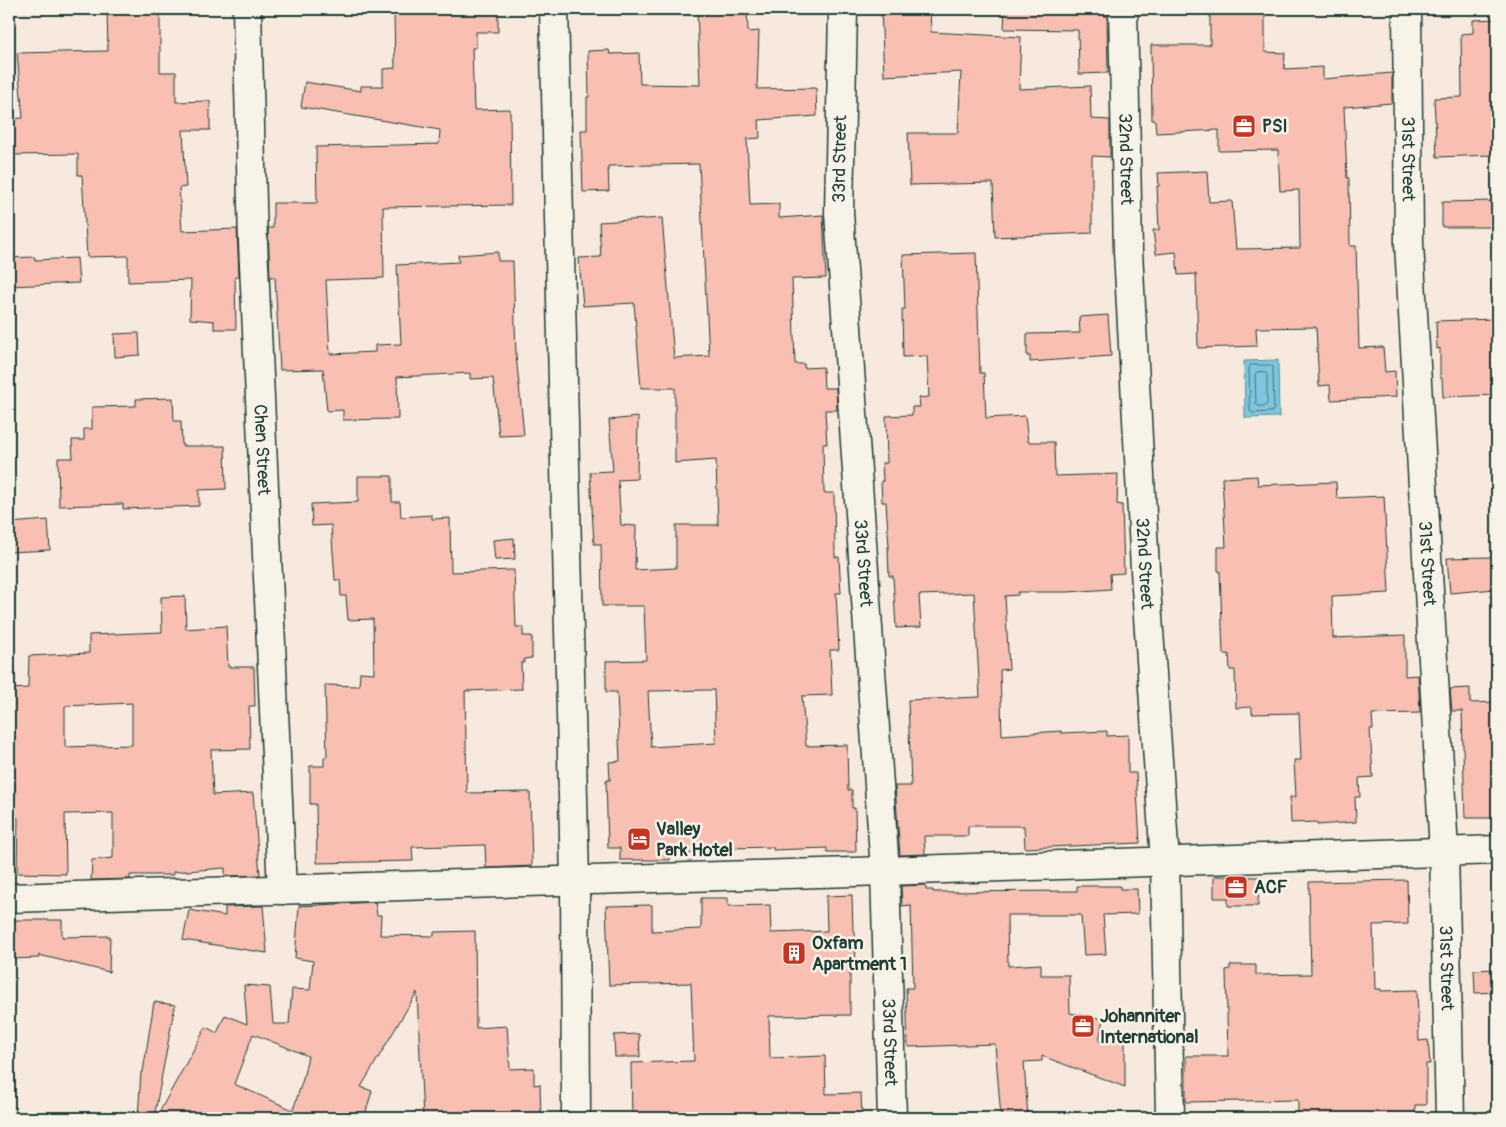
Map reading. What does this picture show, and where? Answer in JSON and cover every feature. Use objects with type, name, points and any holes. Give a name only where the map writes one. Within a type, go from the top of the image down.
[{"type":"street","name":"Chen Street","points":[[247,9],[252,242],[282,890]]},
{"type":"street","points":[[554,9],[575,880],[576,1118]]},
{"type":"street","name":"33rd Street","points":[[842,9],[838,213],[885,871],[892,1118]]},
{"type":"street","name":"32nd Street","points":[[1123,9],[1128,251],[1145,578],[1165,861],[1170,1118]]},
{"type":"street","name":"31st Street","points":[[1407,9],[1409,244],[1444,850],[1450,1118]]},
{"type":"street","points":[[9,898],[885,871],[1444,850],[1497,850]]},
{"type":"water","points":[[1278,360],[1279,417],[1245,418],[1244,361]]},
{"type":"building","points":[[107,9],[160,9],[160,72],[176,72],[176,102],[210,101],[210,130],[183,130],[186,187],[179,188],[182,231],[237,229],[239,277],[235,277],[236,329],[214,329],[214,321],[190,319],[191,280],[128,282],[128,256],[87,257],[82,175],[78,175],[78,154],[12,155],[10,119],[23,118],[17,53],[108,51]]},
{"type":"building","points":[[432,9],[498,9],[498,32],[476,32],[476,48],[472,48],[474,110],[510,109],[511,205],[383,207],[384,278],[326,280],[330,354],[375,352],[375,345],[401,344],[397,265],[459,262],[458,255],[498,252],[498,261],[513,261],[516,355],[524,435],[499,436],[493,378],[470,379],[470,373],[397,377],[398,419],[343,420],[343,410],[327,411],[323,369],[280,370],[275,277],[270,277],[268,228],[273,228],[273,203],[317,203],[316,147],[439,144],[440,130],[301,107],[305,82],[361,91],[361,86],[383,86],[383,69],[395,68],[394,12]]},
{"type":"building","points":[[697,9],[747,9],[748,32],[759,31],[757,89],[816,88],[817,116],[759,120],[760,138],[747,139],[750,205],[779,204],[779,218],[823,215],[826,278],[792,279],[795,364],[804,364],[804,368],[823,367],[824,388],[836,388],[837,410],[825,410],[827,444],[823,444],[824,493],[834,493],[835,557],[839,557],[841,593],[836,593],[839,650],[830,650],[832,695],[802,696],[806,746],[847,745],[848,790],[852,790],[852,808],[855,808],[856,852],[827,852],[827,848],[773,850],[773,847],[731,848],[731,853],[670,854],[670,860],[620,860],[620,848],[608,848],[606,780],[610,780],[609,762],[620,761],[617,692],[606,692],[606,661],[646,660],[644,606],[602,606],[601,544],[594,544],[590,472],[613,471],[609,420],[638,417],[637,479],[618,480],[621,525],[636,526],[635,570],[676,568],[676,525],[718,525],[716,460],[675,463],[675,388],[641,388],[634,303],[583,306],[579,258],[601,257],[599,222],[662,218],[674,358],[709,356],[699,164],[608,166],[609,191],[583,192],[581,130],[587,130],[587,97],[589,97],[588,51],[609,50],[610,54],[639,53],[640,84],[700,85]],"holes":[[[714,690],[716,743],[651,747],[648,691]]]},
{"type":"building","points":[[881,9],[930,9],[931,32],[1021,37],[1019,89],[1090,86],[1091,119],[1110,120],[1110,157],[1092,156],[1092,233],[995,237],[993,183],[910,185],[908,133],[958,133],[961,72],[884,76]]},
{"type":"building","points":[[1005,9],[1104,9],[1104,16],[1107,16],[1108,73],[1079,74],[1078,30],[1004,29]]},
{"type":"building","points":[[1210,9],[1265,9],[1265,52],[1285,53],[1284,69],[1323,67],[1323,79],[1392,73],[1392,103],[1344,107],[1347,178],[1349,178],[1350,246],[1356,246],[1359,348],[1383,347],[1385,372],[1395,371],[1396,397],[1331,400],[1330,385],[1319,386],[1316,327],[1256,328],[1257,346],[1198,348],[1196,274],[1178,275],[1176,252],[1156,254],[1153,230],[1159,230],[1158,173],[1207,171],[1209,202],[1232,201],[1236,249],[1300,248],[1299,190],[1280,191],[1278,150],[1219,151],[1219,130],[1156,133],[1155,120],[1152,120],[1151,45],[1210,45]]},
{"type":"building","points":[[1497,19],[1497,104],[1491,104],[1493,155],[1437,157],[1434,98],[1462,97],[1461,34],[1473,33],[1473,20]]},
{"type":"building","points":[[1497,201],[1497,227],[1442,227],[1442,202]]},
{"type":"building","points":[[976,253],[980,373],[984,373],[986,418],[1025,416],[1028,442],[1054,442],[1055,476],[1118,474],[1117,504],[1122,505],[1124,573],[1110,574],[1111,589],[1068,592],[1018,592],[1018,595],[1005,596],[1009,669],[1000,670],[1002,735],[1061,731],[1061,733],[1107,731],[1107,736],[1128,735],[1128,773],[1136,773],[1140,843],[1025,848],[1024,826],[968,826],[968,836],[924,836],[925,854],[900,855],[895,786],[911,786],[908,700],[980,697],[974,593],[919,595],[921,627],[896,628],[893,576],[889,576],[886,502],[882,502],[881,481],[883,481],[882,463],[887,463],[886,416],[912,415],[912,407],[920,407],[919,398],[929,397],[927,356],[903,357],[902,309],[905,309],[903,255]]},
{"type":"building","points":[[35,257],[35,260],[77,258],[79,283],[9,286],[9,258]]},
{"type":"building","points":[[1108,315],[1111,356],[1030,362],[1030,356],[1027,356],[1027,334],[1080,333],[1079,317]]},
{"type":"building","points":[[1494,319],[1495,350],[1497,350],[1497,395],[1443,397],[1442,378],[1440,378],[1440,348],[1437,349],[1436,321]]},
{"type":"building","points":[[139,333],[140,355],[115,357],[114,334]]},
{"type":"building","points":[[173,398],[174,421],[181,421],[182,446],[225,446],[226,489],[199,490],[199,506],[123,509],[123,504],[59,506],[58,458],[73,458],[72,440],[84,440],[84,429],[92,429],[92,407],[136,406],[136,399]]},
{"type":"building","points":[[358,476],[392,476],[392,502],[400,502],[401,517],[432,515],[432,519],[450,518],[451,572],[514,570],[516,627],[523,627],[523,636],[532,636],[532,658],[524,659],[524,663],[521,663],[522,689],[465,691],[467,793],[530,792],[532,866],[486,868],[485,845],[412,847],[413,861],[317,863],[316,804],[310,804],[310,766],[324,766],[324,757],[327,757],[325,685],[359,686],[360,672],[374,673],[373,619],[348,620],[346,596],[341,596],[340,580],[335,580],[331,525],[312,526],[311,504],[358,502]]},
{"type":"building","points":[[1257,476],[1258,485],[1336,482],[1337,498],[1384,496],[1389,593],[1332,596],[1333,638],[1405,635],[1405,676],[1418,675],[1420,713],[1372,714],[1373,729],[1370,729],[1373,777],[1359,778],[1360,797],[1355,797],[1356,822],[1317,825],[1317,822],[1291,823],[1290,797],[1296,797],[1294,760],[1301,760],[1299,713],[1252,714],[1252,707],[1236,708],[1235,670],[1230,670],[1229,654],[1223,654],[1220,571],[1218,571],[1218,547],[1226,547],[1222,478]]},
{"type":"building","points":[[48,520],[50,550],[9,552],[9,523]]},
{"type":"building","points":[[514,538],[515,559],[495,560],[493,540]]},
{"type":"building","points":[[1493,557],[1495,589],[1450,593],[1447,558]]},
{"type":"building","points":[[185,596],[186,629],[226,626],[228,667],[254,667],[255,706],[249,706],[250,749],[211,750],[213,795],[253,793],[260,875],[225,876],[225,868],[173,872],[173,875],[130,875],[130,879],[91,880],[92,860],[113,858],[113,813],[65,814],[66,874],[17,873],[18,818],[9,818],[9,794],[15,794],[13,720],[9,720],[9,689],[28,688],[29,656],[89,653],[89,635],[162,632],[161,597]],"holes":[[[132,703],[132,745],[65,747],[65,706]]]},
{"type":"building","points":[[1470,688],[1470,703],[1497,702],[1497,818],[1465,818],[1462,711],[1452,711],[1450,689]]},
{"type":"building","name":"ACF","points":[[1214,876],[1259,877],[1258,906],[1228,906],[1228,898],[1214,898]]},
{"type":"building","points":[[1407,880],[1408,924],[1373,925],[1375,989],[1381,989],[1381,991],[1417,990],[1419,1041],[1428,1040],[1430,1064],[1426,1064],[1426,1105],[1415,1105],[1415,1118],[1298,1118],[1298,1100],[1186,1102],[1186,1056],[1228,1056],[1226,970],[1230,969],[1230,965],[1256,965],[1256,975],[1311,974],[1309,882]]},
{"type":"building","points":[[926,885],[926,890],[933,890],[933,892],[1077,891],[1077,886],[1120,886],[1120,889],[1137,889],[1138,914],[1103,915],[1106,954],[1084,955],[1081,915],[1007,915],[1008,966],[1041,964],[1041,975],[1069,975],[1070,1013],[1103,1019],[1099,1041],[1125,1041],[1125,1087],[1042,1056],[1042,1061],[1024,1062],[1028,1118],[1001,1118],[995,1044],[908,1047],[906,988],[913,988],[911,905],[902,906],[901,886]]},
{"type":"building","points":[[852,895],[856,973],[850,973],[850,1015],[769,1016],[770,1058],[825,1056],[826,1094],[861,1093],[862,1118],[632,1118],[631,1063],[694,1061],[691,983],[609,985],[606,906],[652,905],[652,931],[701,929],[701,898],[728,898],[728,906],[770,905],[771,933],[827,931],[826,896]]},
{"type":"building","points":[[375,902],[377,915],[381,915],[380,935],[434,936],[434,932],[475,931],[476,1028],[507,1026],[510,1069],[534,1068],[534,1085],[540,1084],[541,1118],[423,1118],[417,992],[361,1087],[372,1091],[364,1118],[156,1118],[206,1027],[217,1033],[225,1015],[247,1024],[244,985],[270,987],[273,1024],[289,1024],[292,989],[310,990],[313,961],[295,958],[299,906]],"holes":[[[253,1034],[308,1056],[293,1110],[234,1084]]]},
{"type":"building","points":[[263,906],[267,953],[183,940],[189,910],[225,916],[225,907]]},
{"type":"building","points":[[9,920],[62,920],[62,937],[110,936],[109,972],[39,955],[39,958],[9,959]]},
{"type":"building","points":[[1497,969],[1497,992],[1475,993],[1474,970]]},
{"type":"building","points":[[154,1002],[175,1005],[154,1118],[138,1118],[141,1072],[143,1072]]},
{"type":"building","points":[[639,1034],[640,1057],[615,1057],[614,1035]]},
{"type":"place","name":"PSI","points":[[1244,126]]},
{"type":"place","name":"Valley Park Hotel","points":[[639,839]]},
{"type":"place","name":"ACF","points":[[1236,887]]},
{"type":"place","name":"Oxfam Apartment 1","points":[[794,953]]},
{"type":"place","name":"Johanniter International","points":[[1083,1026]]}]
